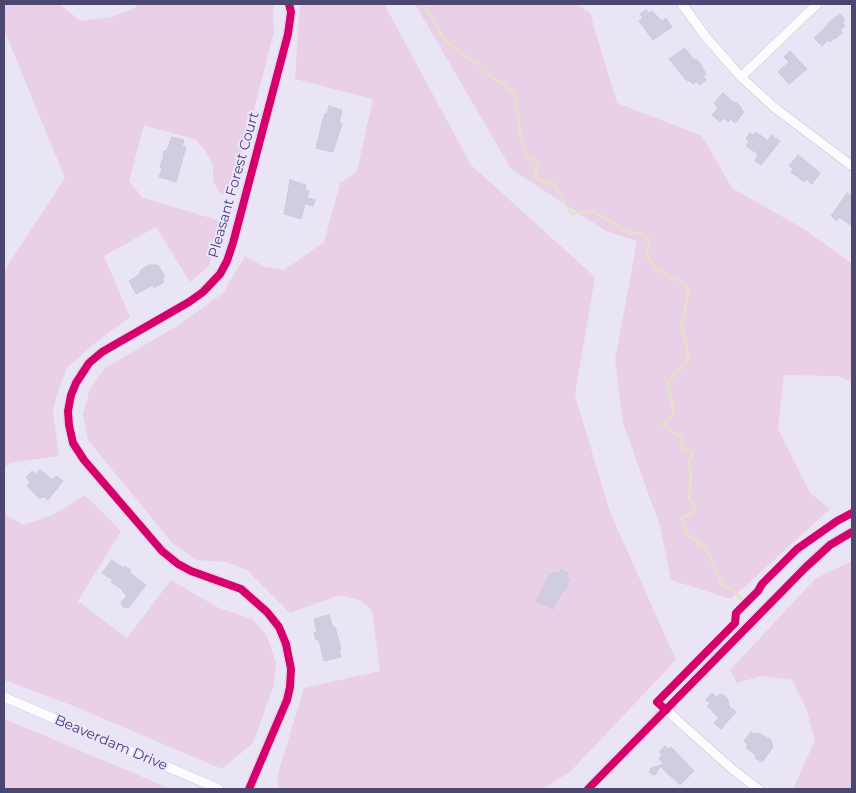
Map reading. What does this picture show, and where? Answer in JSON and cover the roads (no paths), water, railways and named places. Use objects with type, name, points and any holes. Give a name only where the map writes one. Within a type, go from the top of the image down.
[{"type":"street","name":"Pleasant Forest Court","points":[[249,789],[287,700],[290,687],[291,669],[286,644],[278,627],[267,612],[241,589],[191,571],[178,564],[162,551],[84,460],[73,443],[68,424],[68,411],[71,395],[76,383],[89,363],[102,352],[189,302],[203,292],[220,274],[233,243],[285,43],[291,12],[289,4]]},
{"type":"street","points":[[682,4],[706,37],[742,77],[775,108],[852,166]]},
{"type":"street","points":[[742,77],[817,4]]},
{"type":"street","points":[[588,789],[805,568],[830,545],[852,532]]},
{"type":"street","name":"Beaverdam Drive","points":[[4,697],[219,789]]},
{"type":"street","points":[[666,710],[731,768],[758,789]]},
{"type":"waterway","points":[[425,4],[445,40],[456,50],[478,64],[491,77],[504,84],[515,96],[521,138],[527,156],[539,163],[535,172],[538,180],[553,183],[572,214],[593,211],[631,234],[641,232],[649,240],[647,256],[658,270],[683,283],[689,292],[681,326],[689,360],[667,383],[674,413],[663,424],[671,432],[681,437],[682,448],[693,453],[689,463],[691,478],[689,498],[695,507],[689,515],[681,518],[687,534],[706,548],[723,587],[731,588],[743,601]]}]
